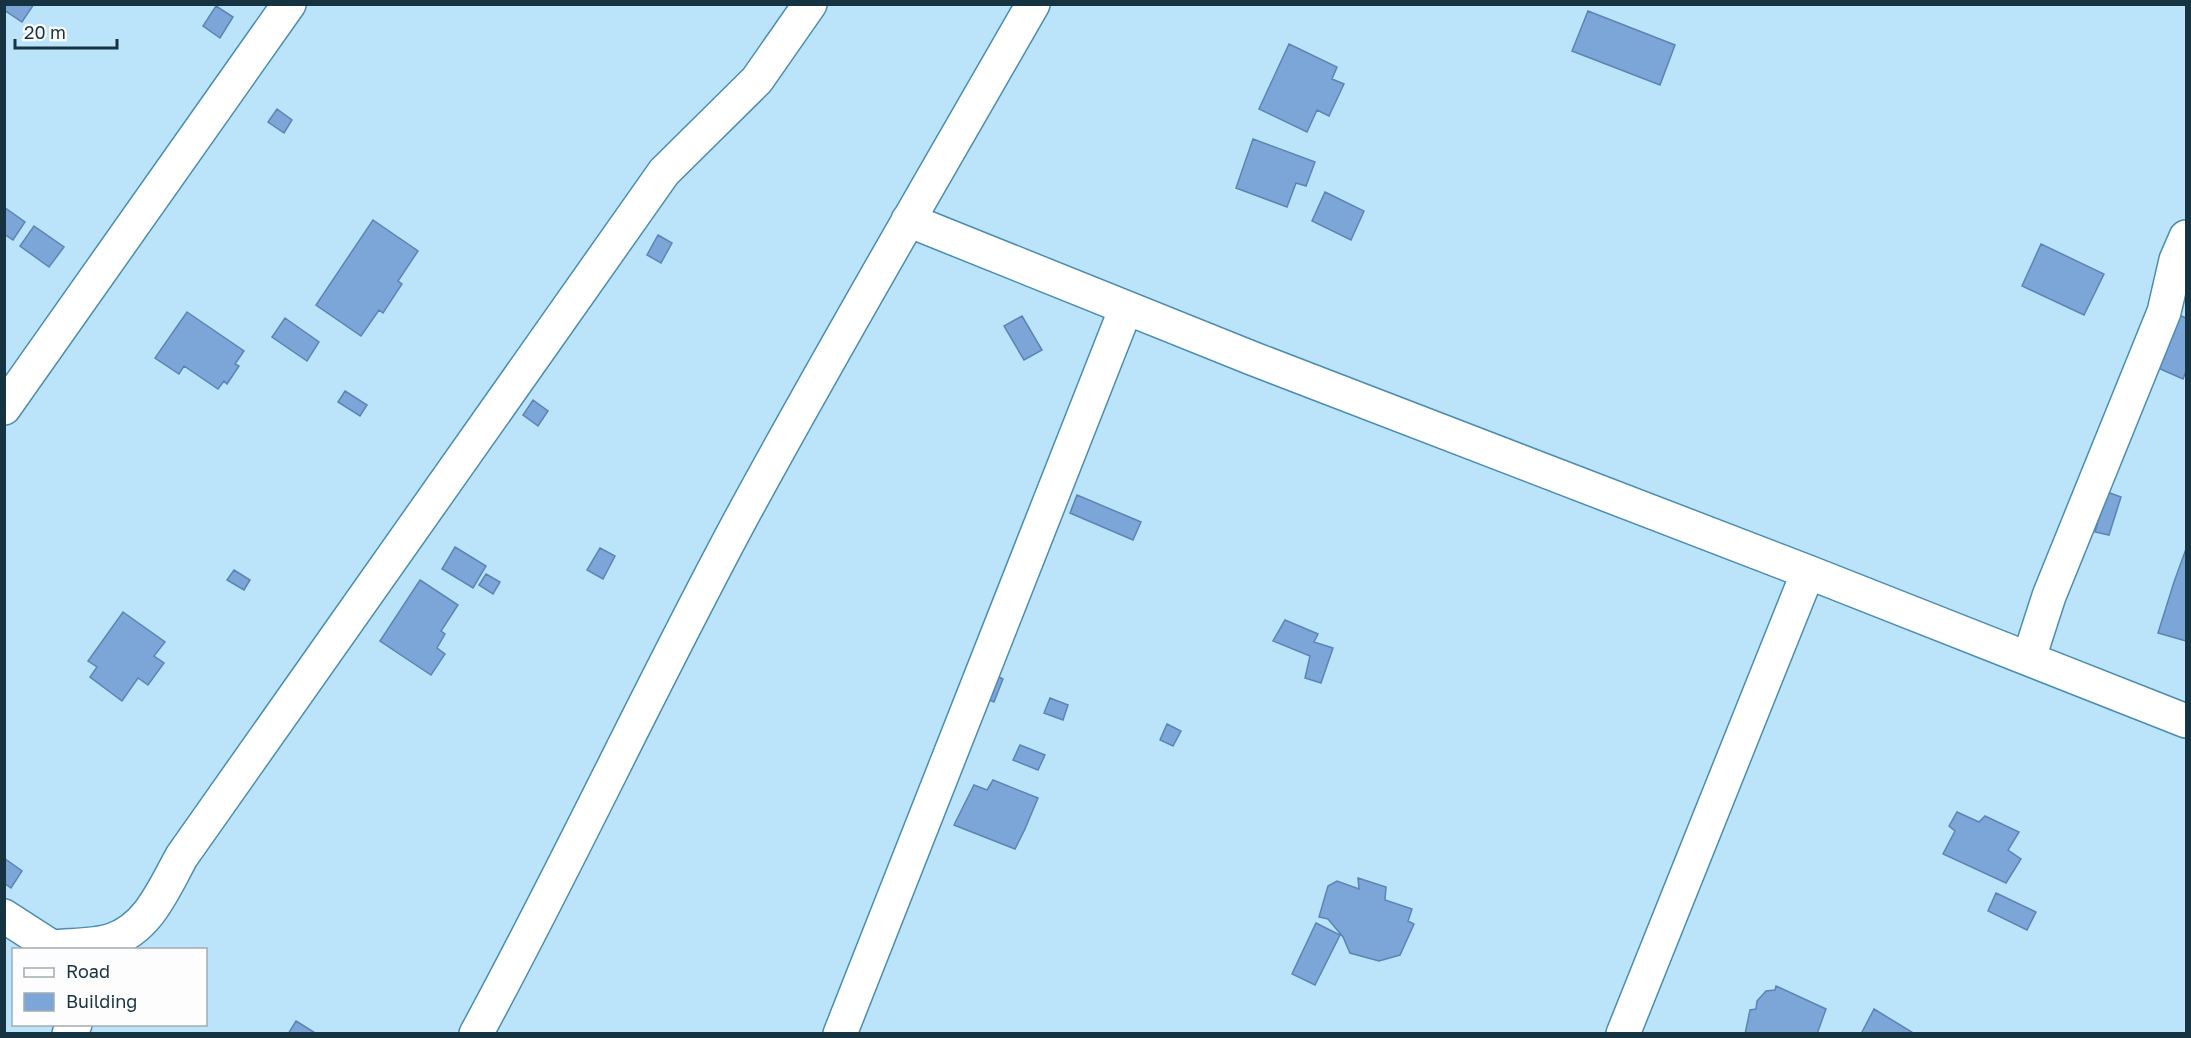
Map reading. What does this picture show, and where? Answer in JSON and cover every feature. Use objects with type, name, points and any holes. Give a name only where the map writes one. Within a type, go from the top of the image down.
[{"type":"street","points":[[4,408],[289,4]]},
{"type":"street","points":[[4,916],[52,948],[129,939],[151,911],[189,847],[664,172],[757,80],[810,4]]},
{"type":"street","points":[[476,1034],[525,944],[672,650],[745,510],[1033,4]]},
{"type":"street","points":[[908,220],[1126,308],[2187,721]]},
{"type":"street","points":[[2029,658],[2049,596],[2164,312],[2176,260],[2187,237]]},
{"type":"street","points":[[840,1034],[1126,308]]},
{"type":"street","points":[[1623,1034],[1808,572]]},
{"type":"building","points":[[4,4],[34,4],[22,22],[4,10]]},
{"type":"building","points":[[216,6],[233,17],[220,38],[203,26]]},
{"type":"building","points":[[1588,11],[1675,45],[1660,85],[1572,51]]},
{"type":"building","points":[[1289,44],[1337,67],[1332,79],[1344,84],[1329,116],[1317,110],[1307,132],[1259,109]]},
{"type":"building","points":[[277,109],[292,120],[284,133],[268,122]]},
{"type":"building","points":[[1253,139],[1315,162],[1306,186],[1296,183],[1287,207],[1236,188]]},
{"type":"building","points":[[1325,192],[1364,211],[1351,240],[1312,221]]},
{"type":"building","points":[[4,207],[25,222],[13,240],[4,234]]},
{"type":"building","points":[[373,220],[418,251],[398,281],[402,284],[383,313],[379,310],[361,336],[316,305]]},
{"type":"building","points":[[34,226],[64,247],[49,267],[20,246]]},
{"type":"building","points":[[658,235],[672,243],[661,263],[647,255]]},
{"type":"building","points":[[2041,244],[2104,274],[2084,315],[2022,286]]},
{"type":"building","points":[[187,312],[244,351],[235,364],[239,366],[227,384],[224,381],[218,389],[184,366],[179,374],[155,358]]},
{"type":"building","points":[[2179,315],[2186,318],[2186,371],[2183,379],[2156,367]]},
{"type":"building","points":[[1022,316],[1042,350],[1024,360],[1004,326]]},
{"type":"building","points":[[285,318],[319,342],[307,361],[272,337]]},
{"type":"building","points":[[345,391],[367,405],[360,416],[338,402]]},
{"type":"building","points":[[533,400],[548,411],[538,426],[523,415]]},
{"type":"building","points":[[2107,492],[2121,497],[2109,535],[2095,532]]},
{"type":"building","points":[[1077,495],[1141,522],[1133,540],[1070,513]]},
{"type":"building","points":[[455,547],[486,566],[473,588],[442,569]]},
{"type":"building","points":[[600,548],[615,556],[603,579],[587,570]]},
{"type":"building","points":[[2186,549],[2186,641],[2158,633]]},
{"type":"building","points":[[234,570],[250,580],[244,590],[227,580]]},
{"type":"building","points":[[486,574],[500,582],[493,594],[479,585]]},
{"type":"building","points":[[420,580],[458,605],[441,631],[445,634],[437,648],[445,654],[431,675],[380,641]]},
{"type":"building","points":[[123,612],[165,642],[154,656],[164,663],[148,685],[138,678],[122,701],[90,677],[97,667],[88,661]]},
{"type":"building","points":[[1285,620],[1318,634],[1314,642],[1333,648],[1321,683],[1305,678],[1310,656],[1273,641]]},
{"type":"building","points":[[990,673],[1003,679],[994,702],[980,696]]},
{"type":"building","points":[[1050,698],[1068,705],[1063,720],[1044,713]]},
{"type":"building","points":[[1167,724],[1181,731],[1173,746],[1160,740]]},
{"type":"building","points":[[1020,745],[1045,755],[1038,770],[1013,760]]},
{"type":"building","points":[[993,780],[1038,798],[1015,849],[954,825],[974,785],[987,790]]},
{"type":"building","points":[[1957,812],[1979,822],[1985,816],[2019,832],[2008,850],[2021,859],[2006,883],[1943,854],[1955,831],[1949,826]]},
{"type":"building","points":[[4,858],[22,871],[11,888],[4,883]]},
{"type":"building","points":[[1358,878],[1386,887],[1385,900],[1412,909],[1408,921],[1414,924],[1400,955],[1379,961],[1350,953],[1343,937],[1328,919],[1319,917],[1328,886],[1337,881],[1359,889]]},
{"type":"building","points":[[1996,893],[2036,912],[2027,930],[1988,911]]},
{"type":"building","points":[[1316,923],[1340,935],[1315,985],[1292,974]]},
{"type":"building","points":[[1776,986],[1826,1009],[1817,1034],[1745,1034],[1750,1010],[1756,1009],[1757,1001],[1766,991],[1775,990]]},
{"type":"building","points":[[1874,1009],[1915,1034],[1861,1034]]},
{"type":"building","points":[[296,1021],[317,1034],[288,1034]]}]
